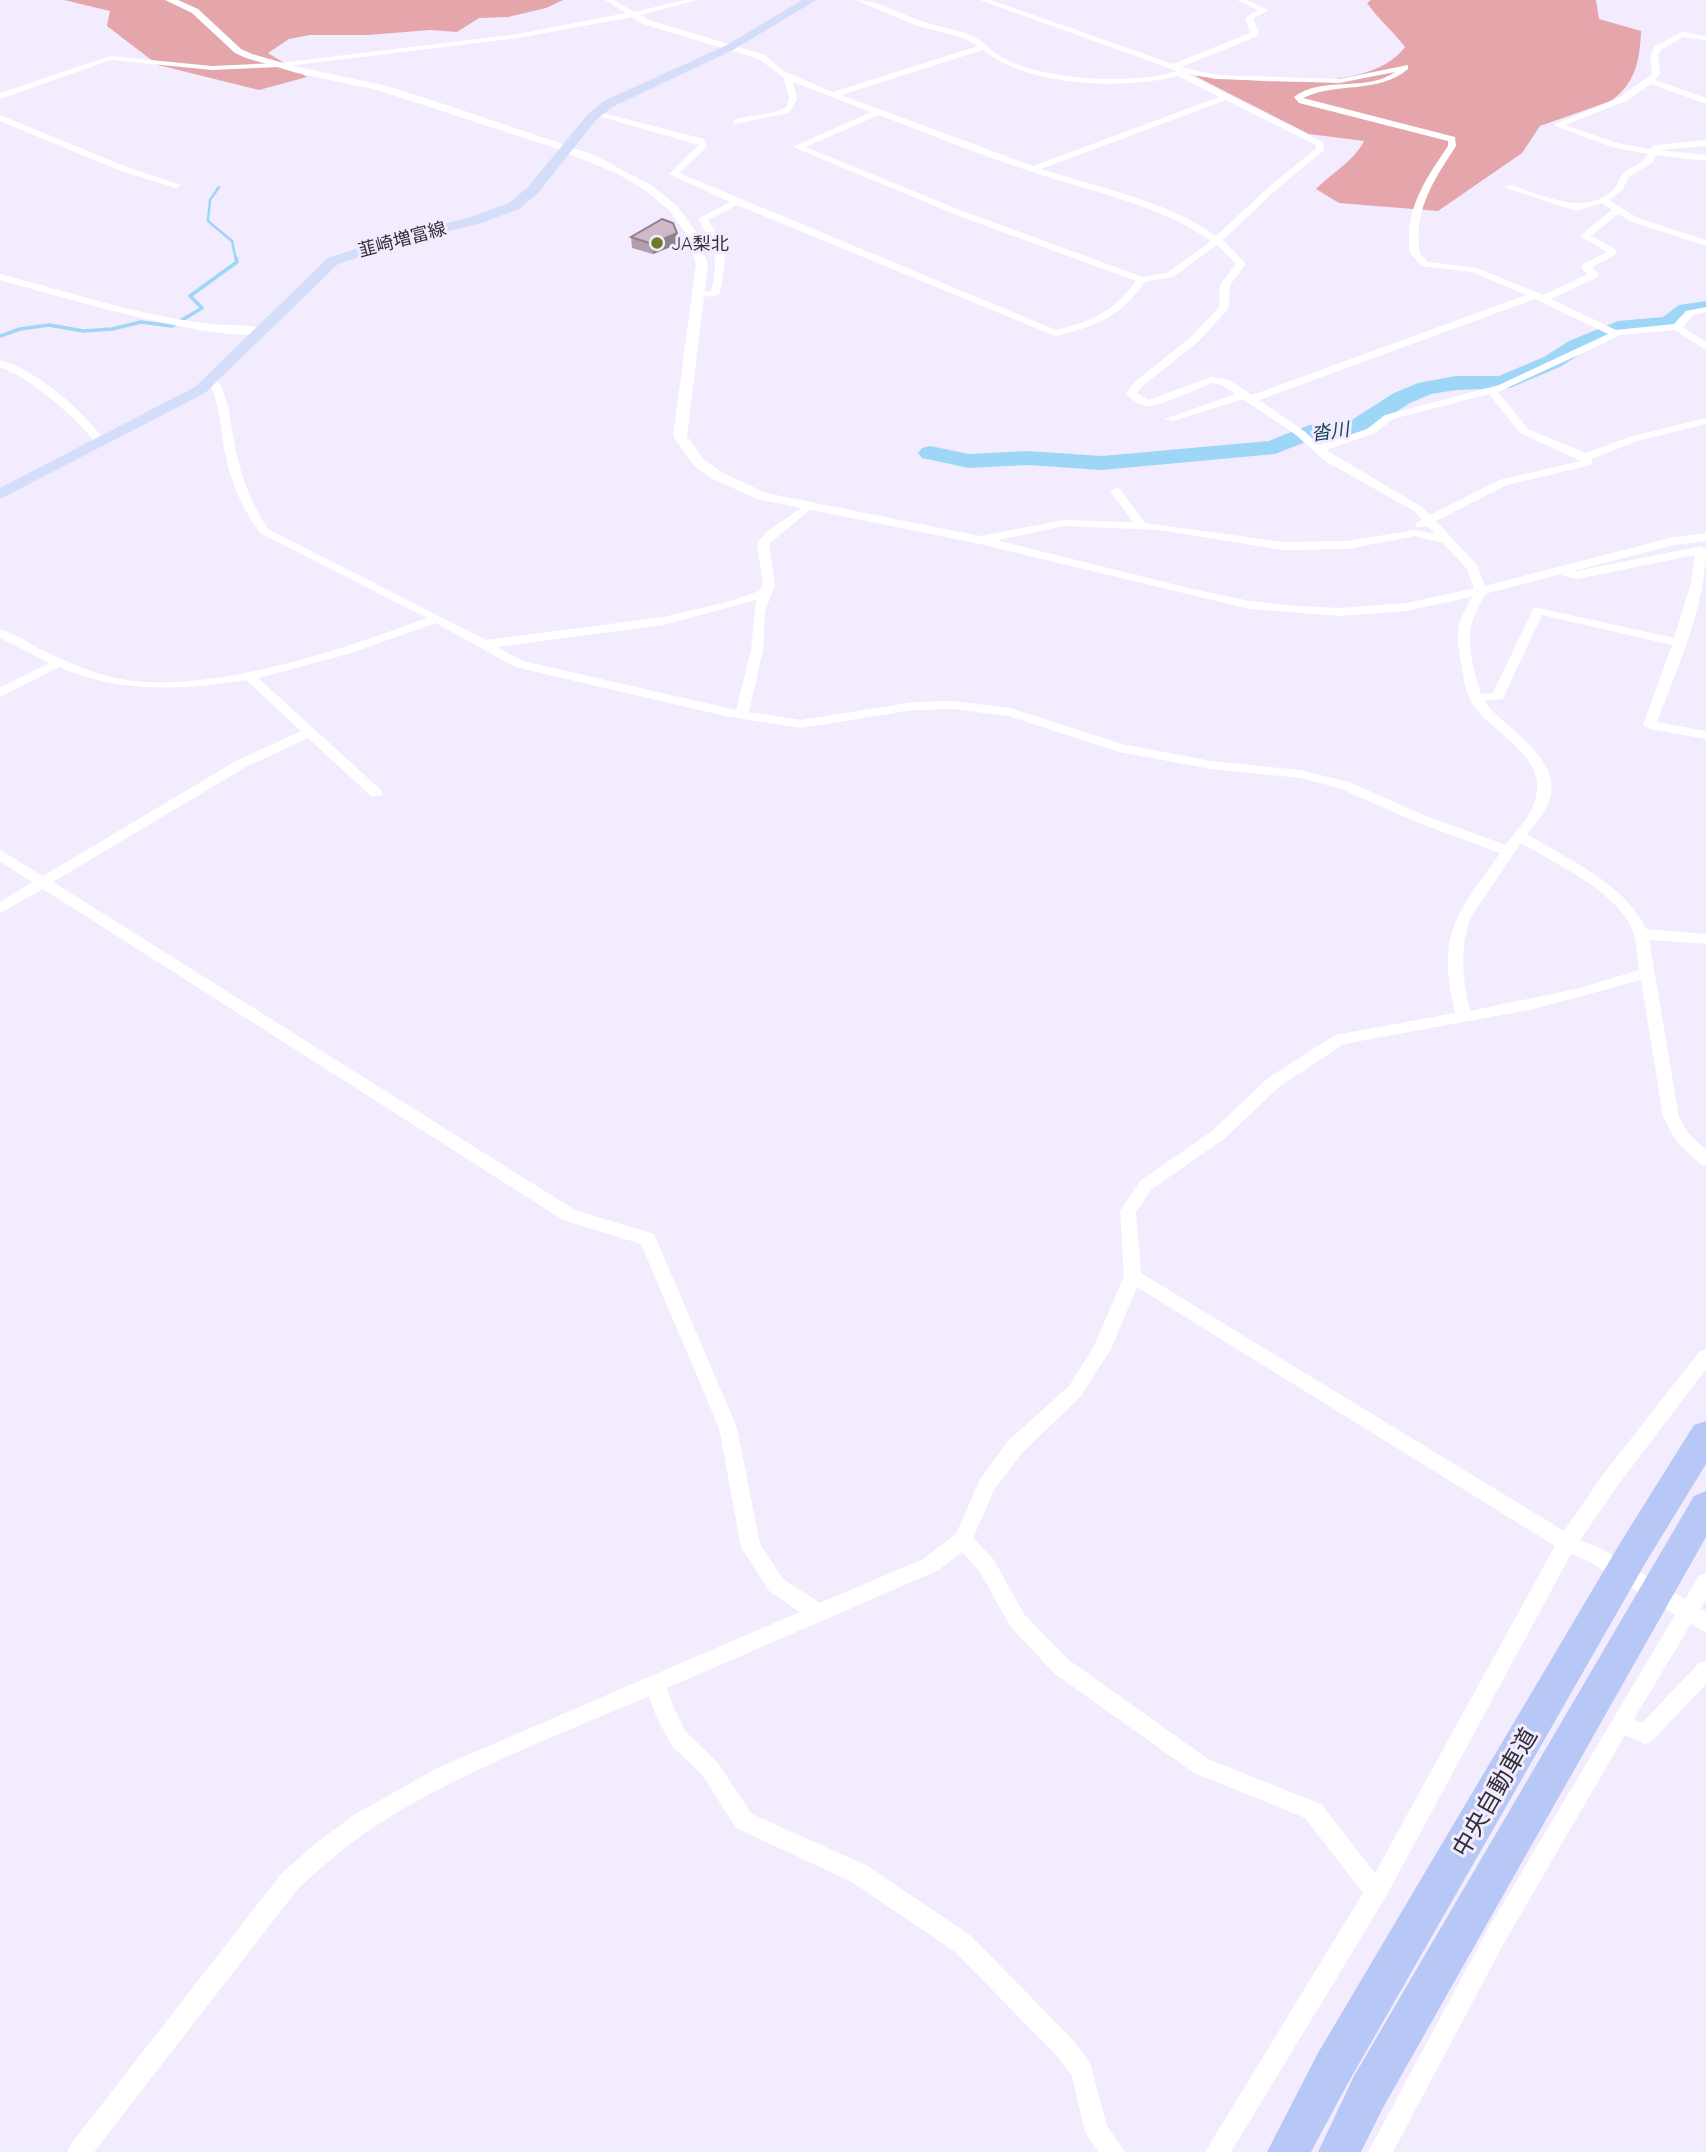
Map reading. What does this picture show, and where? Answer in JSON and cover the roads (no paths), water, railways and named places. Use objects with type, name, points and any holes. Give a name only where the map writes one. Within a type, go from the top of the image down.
[{"type":"highway","name":"中央自動車道","points":[[1288,2152],[1333,2068],[1634,1551],[1706,1435]]},
{"type":"highway","name":"中央自動車道","points":[[1339,2152],[1383,2067],[1706,1506]]},
{"type":"main road","name":"韮崎増富線","points":[[0,494],[169,407],[212,380],[333,261],[349,254],[476,220],[514,206],[598,113],[635,91],[729,48],[810,0]]},
{"type":"street","points":[[170,0],[195,11],[238,51],[261,61],[380,88],[567,150],[628,174],[652,190],[688,228],[699,249],[702,264],[680,436],[686,448],[708,470],[762,496],[980,540],[1250,605],[1340,612],[1389,609],[1481,591],[1674,541],[1706,537]]},
{"type":"street","points":[[610,0],[646,22],[762,57],[787,77],[1033,169],[1160,210],[1216,239],[1241,264],[1225,285],[1224,309],[1195,339],[1131,393],[1141,401],[1150,403],[1211,380],[1225,383],[1302,435],[1329,459],[1418,509],[1430,520],[1473,568],[1481,591],[1464,628],[1470,682],[1479,704],[1534,755],[1540,769],[1545,793],[1542,803],[1462,917],[1455,938],[1453,969],[1464,1017]]},
{"type":"street","points":[[0,96],[110,58],[212,68],[279,65],[518,36],[694,0]]},
{"type":"street","points":[[859,0],[918,23],[966,36],[1000,60],[1064,79],[1149,81],[1253,35],[1255,32],[1249,18],[1264,10],[1241,0]]},
{"type":"street","points":[[984,0],[1178,70],[1216,77],[1339,81],[1405,67],[1398,75],[1376,83],[1312,91],[1297,97],[1302,101],[1451,139],[1452,146],[1419,195],[1415,219],[1415,254],[1428,265],[1467,268],[1539,297],[1616,334]]},
{"type":"street","points":[[1706,38],[1682,34],[1658,48],[1654,55],[1656,74],[1650,81],[1629,96],[1557,125],[1615,145],[1706,158]]},
{"type":"street","points":[[832,94],[984,47]]},
{"type":"street","points":[[879,112],[797,147],[962,214],[1142,279],[1170,275],[1230,230],[1273,187],[1320,150],[1320,144],[1178,70]]},
{"type":"street","points":[[737,122],[756,116],[783,114],[793,104],[787,77]]},
{"type":"street","points":[[1650,81],[1706,101]]},
{"type":"street","points":[[1033,169],[1226,97]]},
{"type":"street","points":[[598,113],[704,143],[673,174],[1055,333],[1078,328],[1114,313],[1127,302],[1142,279]]},
{"type":"street","points":[[0,118],[124,169],[176,185]]},
{"type":"street","points":[[1508,187],[1576,208],[1603,200],[1619,189],[1625,176],[1650,160],[1655,148],[1706,143]]},
{"type":"street","points":[[1603,200],[1616,211],[1706,243]]},
{"type":"street","points":[[699,295],[715,293],[721,271],[721,258],[714,236],[703,219],[737,202]]},
{"type":"street","points":[[1169,419],[1248,397],[1539,297],[1595,275],[1586,267],[1612,253],[1612,250],[1585,236],[1616,211]]},
{"type":"street","points":[[0,277],[140,315],[225,331],[260,331]]},
{"type":"street","points":[[1677,327],[1689,313],[1706,310]]},
{"type":"street","points":[[1318,449],[1371,431],[1390,417],[1492,391],[1629,330],[1677,327],[1706,347]]},
{"type":"street","points":[[225,331],[236,340],[240,350]]},
{"type":"street","points":[[0,363],[60,401],[88,425],[101,442]]},
{"type":"street","points":[[212,380],[225,413],[239,486],[248,511],[264,531],[438,618],[519,664],[742,714],[801,724],[914,706],[953,705],[1010,712],[1119,747],[1211,765],[1300,774],[1344,785],[1422,819],[1510,852]]},
{"type":"street","points":[[1492,391],[1524,431],[1586,457],[1633,439],[1706,421]]},
{"type":"street","points":[[1396,536],[1503,482],[1587,463],[1586,457]]},
{"type":"street","points":[[1116,491],[1142,526]]},
{"type":"street","points":[[742,714],[757,650],[764,593],[769,584],[763,543],[773,531],[807,507]]},
{"type":"street","points":[[980,540],[1064,523],[1142,526],[1282,546],[1337,546],[1415,533],[1447,540]]},
{"type":"street","points":[[1561,571],[1577,575],[1701,550],[1704,555],[1701,592],[1650,725],[1706,735]]},
{"type":"street","points":[[487,644],[654,621],[707,611],[764,593]]},
{"type":"street","points":[[1477,698],[1498,696],[1538,610],[1680,643]]},
{"type":"street","points":[[0,633],[60,662],[106,680],[130,684],[196,683],[249,676],[330,656],[438,618]]},
{"type":"street","points":[[0,693],[60,662]]},
{"type":"street","points":[[249,676],[376,793]]},
{"type":"street","points":[[0,908],[201,786],[241,764],[310,733]]},
{"type":"street","points":[[1520,836],[1608,891],[1634,918],[1641,934],[1671,1117],[1682,1137],[1706,1160]]},
{"type":"street","points":[[0,855],[569,1215],[648,1239],[728,1428],[751,1547],[776,1585],[820,1614]]},
{"type":"street","points":[[1641,934],[1706,939]]},
{"type":"street","points":[[79,2152],[289,1882],[316,1854],[350,1829],[414,1792],[499,1750],[930,1565],[963,1540],[987,1485],[1015,1447],[1074,1391],[1102,1349],[1133,1276],[1128,1211],[1146,1185],[1218,1135],[1275,1082],[1340,1039],[1578,995],[1613,986],[1648,972]]},
{"type":"street","points":[[1133,1276],[1567,1543],[1595,1555],[1706,1623]]},
{"type":"street","points":[[1217,2152],[1376,1892],[1567,1543],[1611,1479],[1706,1356]]},
{"type":"street","points":[[963,1540],[987,1566],[1017,1620],[1062,1667],[1202,1766],[1313,1811],[1376,1892]]},
{"type":"street","points":[[1380,2152],[1418,2076],[1620,1723],[1706,1582]]},
{"type":"street","points":[[1620,1723],[1645,1734],[1706,1670]]},
{"type":"street","points":[[656,1684],[663,1709],[679,1740],[710,1769],[744,1821],[860,1874],[963,1944],[1066,2049],[1083,2071],[1097,2132],[1113,2152]]},
{"type":"waterway","points":[[219,187],[210,200],[208,221],[232,241],[236,260]]},
{"type":"waterway","points":[[0,336],[20,329],[49,325],[83,331],[112,329],[141,322],[172,326],[202,308],[190,296],[237,262],[236,258]]},
{"type":"waterway","name":"沓川","points":[[930,453],[969,461],[1027,458],[1102,463],[1275,447],[1309,432],[1352,430],[1402,398],[1426,388],[1456,383],[1502,383],[1552,362],[1577,346],[1626,326],[1669,323],[1686,309],[1706,307]]},
{"type":"place","name":"JA梨北","points":[[657,243]]}]
